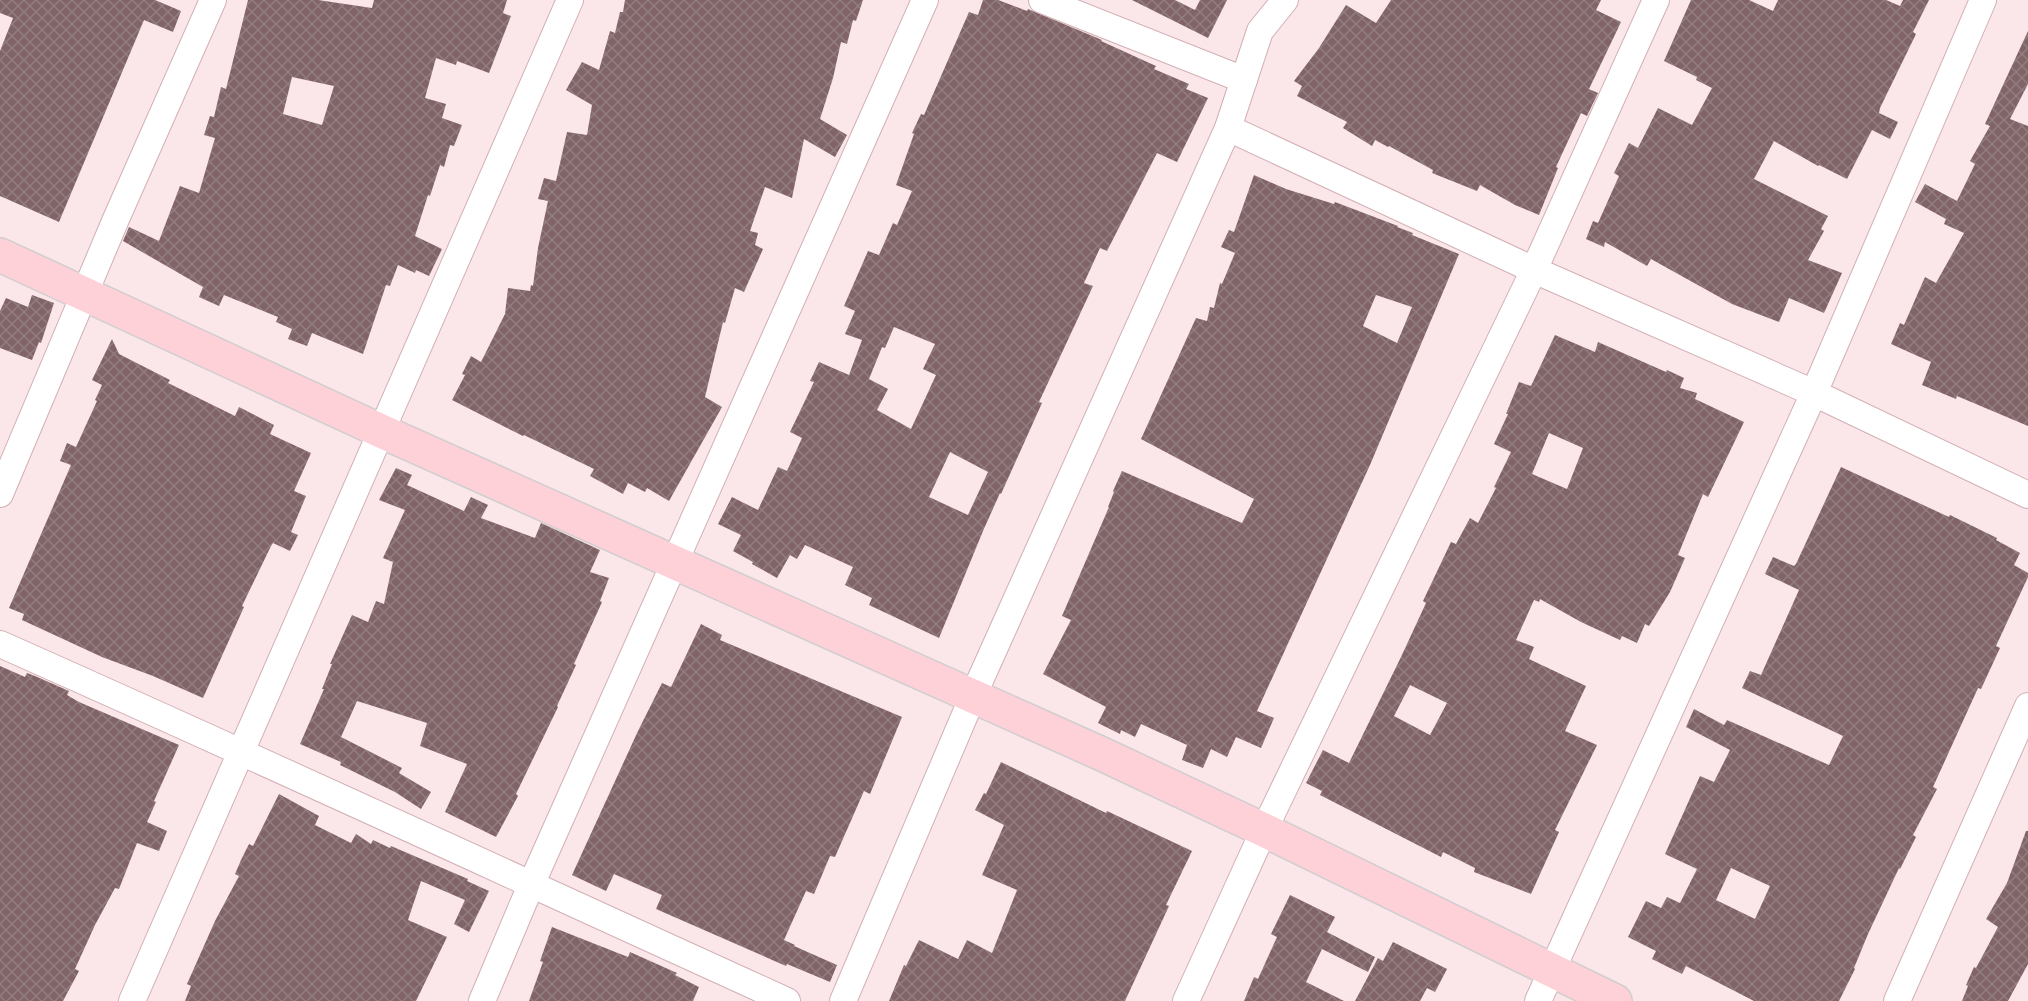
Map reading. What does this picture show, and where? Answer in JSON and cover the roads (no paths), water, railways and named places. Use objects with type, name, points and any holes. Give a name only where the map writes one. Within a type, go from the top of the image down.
[{"type":"main road","points":[[0,255],[381,431],[1102,754],[1264,830],[1551,972],[1615,1001]]},
{"type":"street","points":[[0,494],[213,0]]},
{"type":"street","points":[[132,1001],[570,0]]},
{"type":"street","points":[[482,1001],[531,885],[925,0]]},
{"type":"street","points":[[1042,0],[1244,80]]},
{"type":"street","points":[[843,1001],[973,696],[1228,128],[1260,31],[1285,0]]},
{"type":"street","points":[[1186,1001],[1264,830],[1534,270],[1656,0]]},
{"type":"street","points":[[1538,1001],[1814,393],[1983,0]]},
{"type":"street","points":[[1228,128],[1534,270],[1814,393],[2028,495]]},
{"type":"street","points":[[0,644],[241,751],[787,1001]]},
{"type":"street","points":[[1897,1001],[2028,706]]}]
